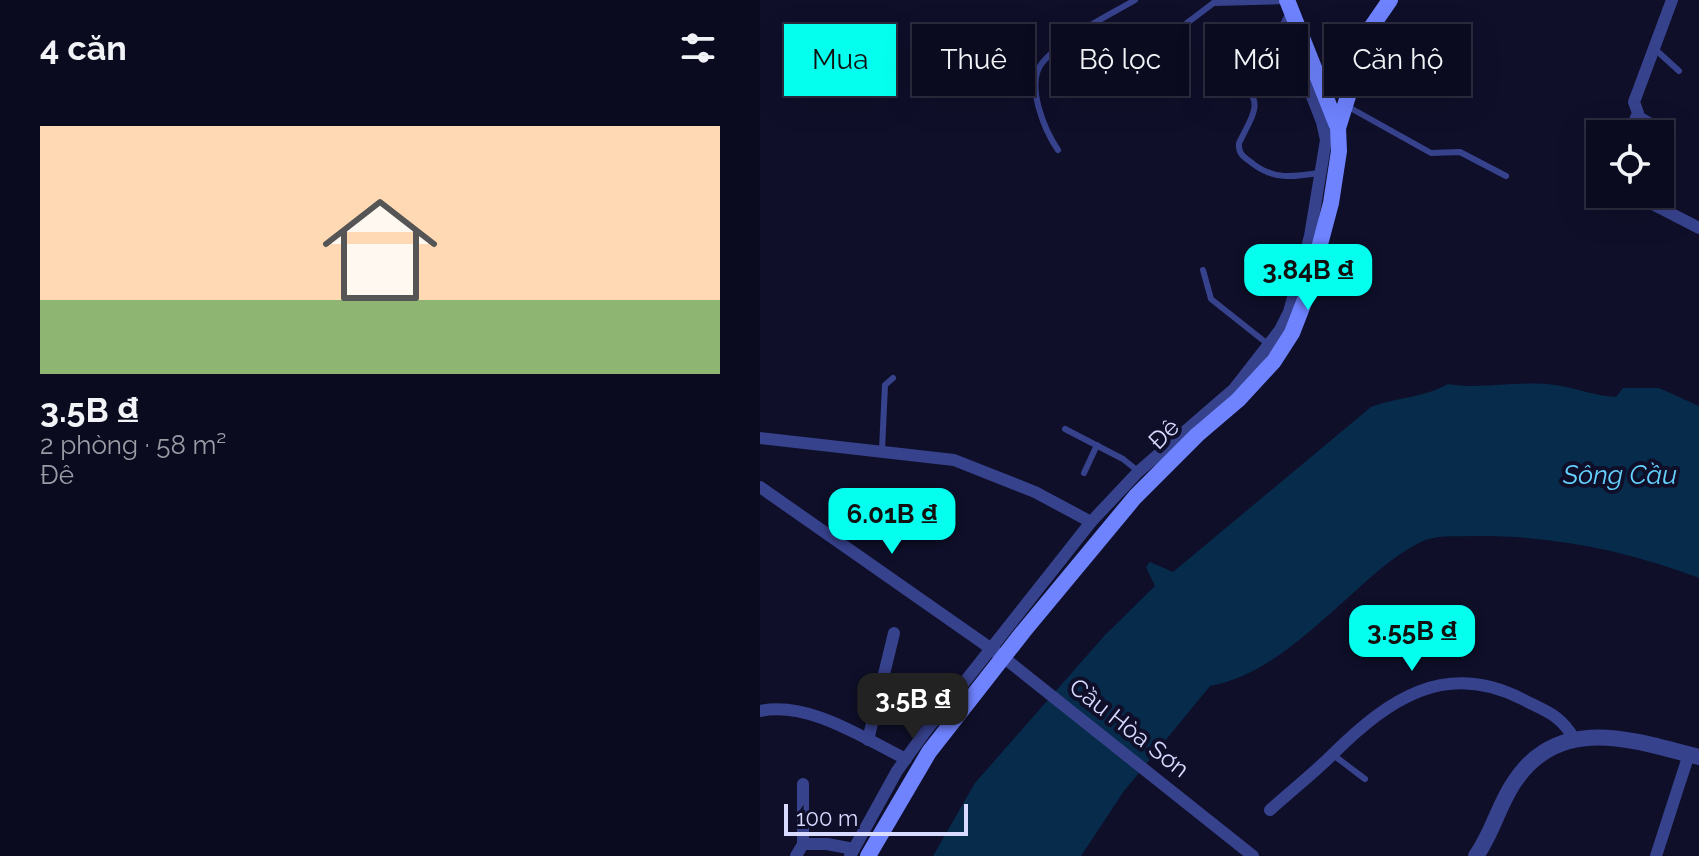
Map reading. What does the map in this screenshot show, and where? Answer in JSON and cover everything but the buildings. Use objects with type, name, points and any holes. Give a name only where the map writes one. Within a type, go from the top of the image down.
[{"type":"main road","points":[[1338,128],[1368,32],[1390,0]]},
{"type":"main road","name":"Đê","points":[[857,854],[997,653],[1135,497],[1197,435],[1238,400],[1274,361],[1292,333],[1306,297],[1331,203],[1337,171],[1338,128],[1288,5]]},
{"type":"street","points":[[1635,120],[1638,113],[1634,102],[1656,50],[1672,0]]},
{"type":"street","points":[[803,784],[800,850],[818,843],[857,854],[906,759],[997,653],[1091,522],[1138,472],[1234,389],[1269,345],[1289,312],[1310,236],[1323,173],[1326,140],[1322,122],[1285,39],[1288,5]]},
{"type":"street","points":[[1660,208],[1699,228]]},
{"type":"street","points":[[760,438],[954,460],[1035,492],[1091,522]]},
{"type":"street","name":"Cầu Hòa Sơn","points":[[760,487],[997,653],[1253,856]]},
{"type":"street","points":[[868,740],[894,633]]},
{"type":"street","points":[[1270,810],[1378,712],[1411,693],[1437,684],[1500,688],[1562,718],[1574,738]]},
{"type":"street","points":[[760,711],[796,710],[906,759]]},
{"type":"street","points":[[1478,855],[1512,785],[1528,766],[1574,738],[1608,736],[1694,755],[1656,856]]},
{"type":"lane","points":[[1058,150],[1047,134],[1039,108],[1036,74],[1041,64],[1068,42],[1135,0]]},
{"type":"lane","points":[[1187,23],[1216,2],[1288,5]]},
{"type":"lane","points":[[1656,50],[1679,71]]},
{"type":"lane","points":[[1251,96],[1256,113],[1239,143],[1242,156],[1262,171],[1281,177],[1323,173]]},
{"type":"lane","points":[[1345,105],[1431,153],[1460,152],[1506,176]]},
{"type":"lane","points":[[1638,113],[1650,120]]},
{"type":"lane","points":[[1203,270],[1211,299],[1269,345]]},
{"type":"lane","points":[[882,450],[885,385],[893,378]]},
{"type":"lane","points":[[1065,429],[1097,445],[1138,472]]},
{"type":"lane","points":[[1084,473],[1097,445]]},
{"type":"lane","points":[[1332,754],[1365,779]]},
{"type":"water","name":"Sông Cầu","points":[[1448,384],[1542,384],[1616,397],[1623,388],[1659,388],[1699,406],[1699,578],[1644,559],[1560,541],[1502,536],[1425,540],[1385,565],[1306,635],[1276,657],[1244,675],[1210,686],[1124,791],[1081,856],[933,856],[975,783],[1105,635],[1155,586],[1146,567],[1150,562],[1173,572],[1371,407],[1430,392]]}]
